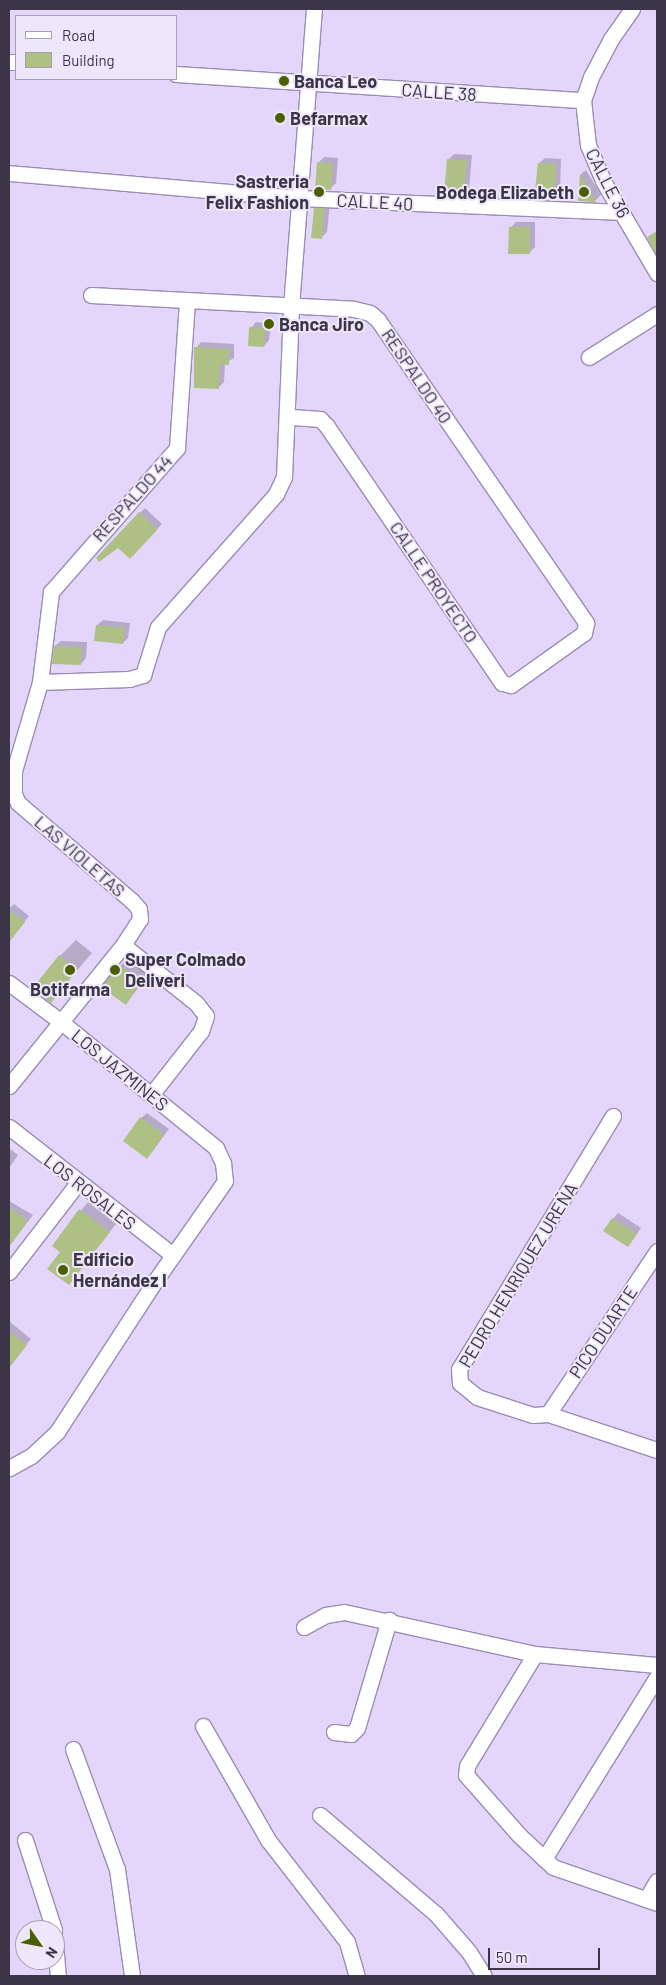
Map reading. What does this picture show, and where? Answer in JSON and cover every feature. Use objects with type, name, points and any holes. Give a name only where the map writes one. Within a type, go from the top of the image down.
[{"type":"street","points":[[40,682],[129,679],[143,675],[158,627],[276,494],[284,477],[291,307],[301,198],[314,9]]},
{"type":"street","points":[[583,100],[610,39],[632,9]]},
{"type":"street","name":"CALLE 38","points":[[178,74],[308,84],[583,100]]},
{"type":"street","name":"CALLE 36","points":[[583,100],[588,146],[621,212],[657,273]]},
{"type":"street","name":"CALLE 40","points":[[9,173],[301,198],[621,212]]},
{"type":"street","name":"RESPALDO 40","points":[[91,295],[354,309],[370,313],[378,320],[586,623]]},
{"type":"street","name":"RESPALDO 44","points":[[40,682],[50,592],[177,448],[187,300]]},
{"type":"street","points":[[589,357],[657,314]]},
{"type":"street","name":"CALLE PROYECTO","points":[[288,416],[320,419],[327,426],[502,683],[511,685],[520,680],[584,633],[586,623]]},
{"type":"street","name":"LAS VIOLETAS","points":[[9,1086],[122,945],[140,919],[139,908],[18,803],[12,784],[12,766],[40,682]]},
{"type":"street","points":[[122,945],[196,1003],[206,1016],[201,1031],[150,1094]]},
{"type":"street","name":"LOS JAZMINES","points":[[9,984],[60,1021],[216,1148],[223,1163],[225,1181],[173,1255]]},
{"type":"street","name":"PEDRO HENRIQUEZ UREÑA","points":[[613,1116],[459,1368],[460,1383],[477,1397],[533,1414],[548,1414],[657,1450]]},
{"type":"street","name":"LOS ROSALES","points":[[9,1127],[78,1184],[173,1255]]},
{"type":"street","points":[[9,1272],[78,1184]]},
{"type":"street","name":"PICO DUARTE","points":[[548,1414],[657,1251]]},
{"type":"street","points":[[9,1468],[38,1451],[57,1432],[173,1255]]},
{"type":"street","points":[[304,1627],[335,1612],[389,1620],[535,1654],[657,1665]]},
{"type":"street","points":[[334,1732],[352,1734],[357,1728],[389,1620]]},
{"type":"street","points":[[535,1654],[467,1766],[466,1775],[553,1867],[652,1901],[657,1881]]},
{"type":"street","points":[[544,1859],[657,1677]]},
{"type":"street","points":[[203,1726],[268,1840],[347,1942],[357,1976]]},
{"type":"street","points":[[73,1749],[117,1869],[132,1976]]},
{"type":"street","points":[[320,1815],[436,1914],[469,1952],[484,1976]]},
{"type":"street","points":[[25,1840],[51,1920]]},
{"type":"building","points":[[447,159],[467,160],[464,196],[444,194]]},
{"type":"building","points":[[317,162],[333,164],[331,190],[315,189]]},
{"type":"building","points":[[538,163],[556,164],[555,197],[534,199]]},
{"type":"building","points":[[580,174],[596,202],[578,201]]},
{"type":"building","points":[[314,208],[325,208],[322,239],[311,238]]},
{"type":"building","points":[[509,227],[530,227],[530,254],[508,254]]},
{"type":"building","points":[[657,231],[657,255],[647,237]]},
{"type":"building","points":[[249,327],[266,329],[264,347],[248,346]]},
{"type":"building","points":[[194,347],[229,349],[229,365],[220,364],[219,389],[194,388]]},
{"type":"building","points":[[139,512],[157,530],[130,559],[118,548],[99,562],[96,558]]},
{"type":"building","points":[[96,625],[125,628],[123,644],[94,641]]},
{"type":"building","points":[[54,646],[82,647],[81,665],[52,664]]},
{"type":"building","points":[[9,910],[25,922],[9,942]]},
{"type":"building","points":[[59,955],[77,970],[51,1003],[32,989]]},
{"type":"building","points":[[119,965],[142,981],[126,1005],[101,987]]},
{"type":"building","points":[[140,1117],[164,1135],[147,1159],[123,1141]]},
{"type":"building","points":[[9,1207],[28,1221],[9,1247]]},
{"type":"building","points":[[79,1209],[110,1232],[69,1285],[47,1269],[60,1252],[52,1246]]},
{"type":"building","points":[[612,1218],[637,1234],[628,1247],[603,1231]]},
{"type":"building","points":[[9,1331],[27,1345],[9,1368]]},
{"type":"place","name":"Banca Leo","points":[[284,81]]},
{"type":"place","name":"Befarmax","points":[[280,118]]},
{"type":"place","name":"Sastreria Felix Fashion","points":[[319,192]]},
{"type":"place","name":"Bodega Elizabeth","points":[[584,192]]},
{"type":"place","name":"Banca Jiro","points":[[269,324]]},
{"type":"place","name":"Botifarma","points":[[70,970]]},
{"type":"place","name":"Super Colmado Deliveri","points":[[115,970]]},
{"type":"place","name":"Edificio Hernández I","points":[[63,1270]]}]
